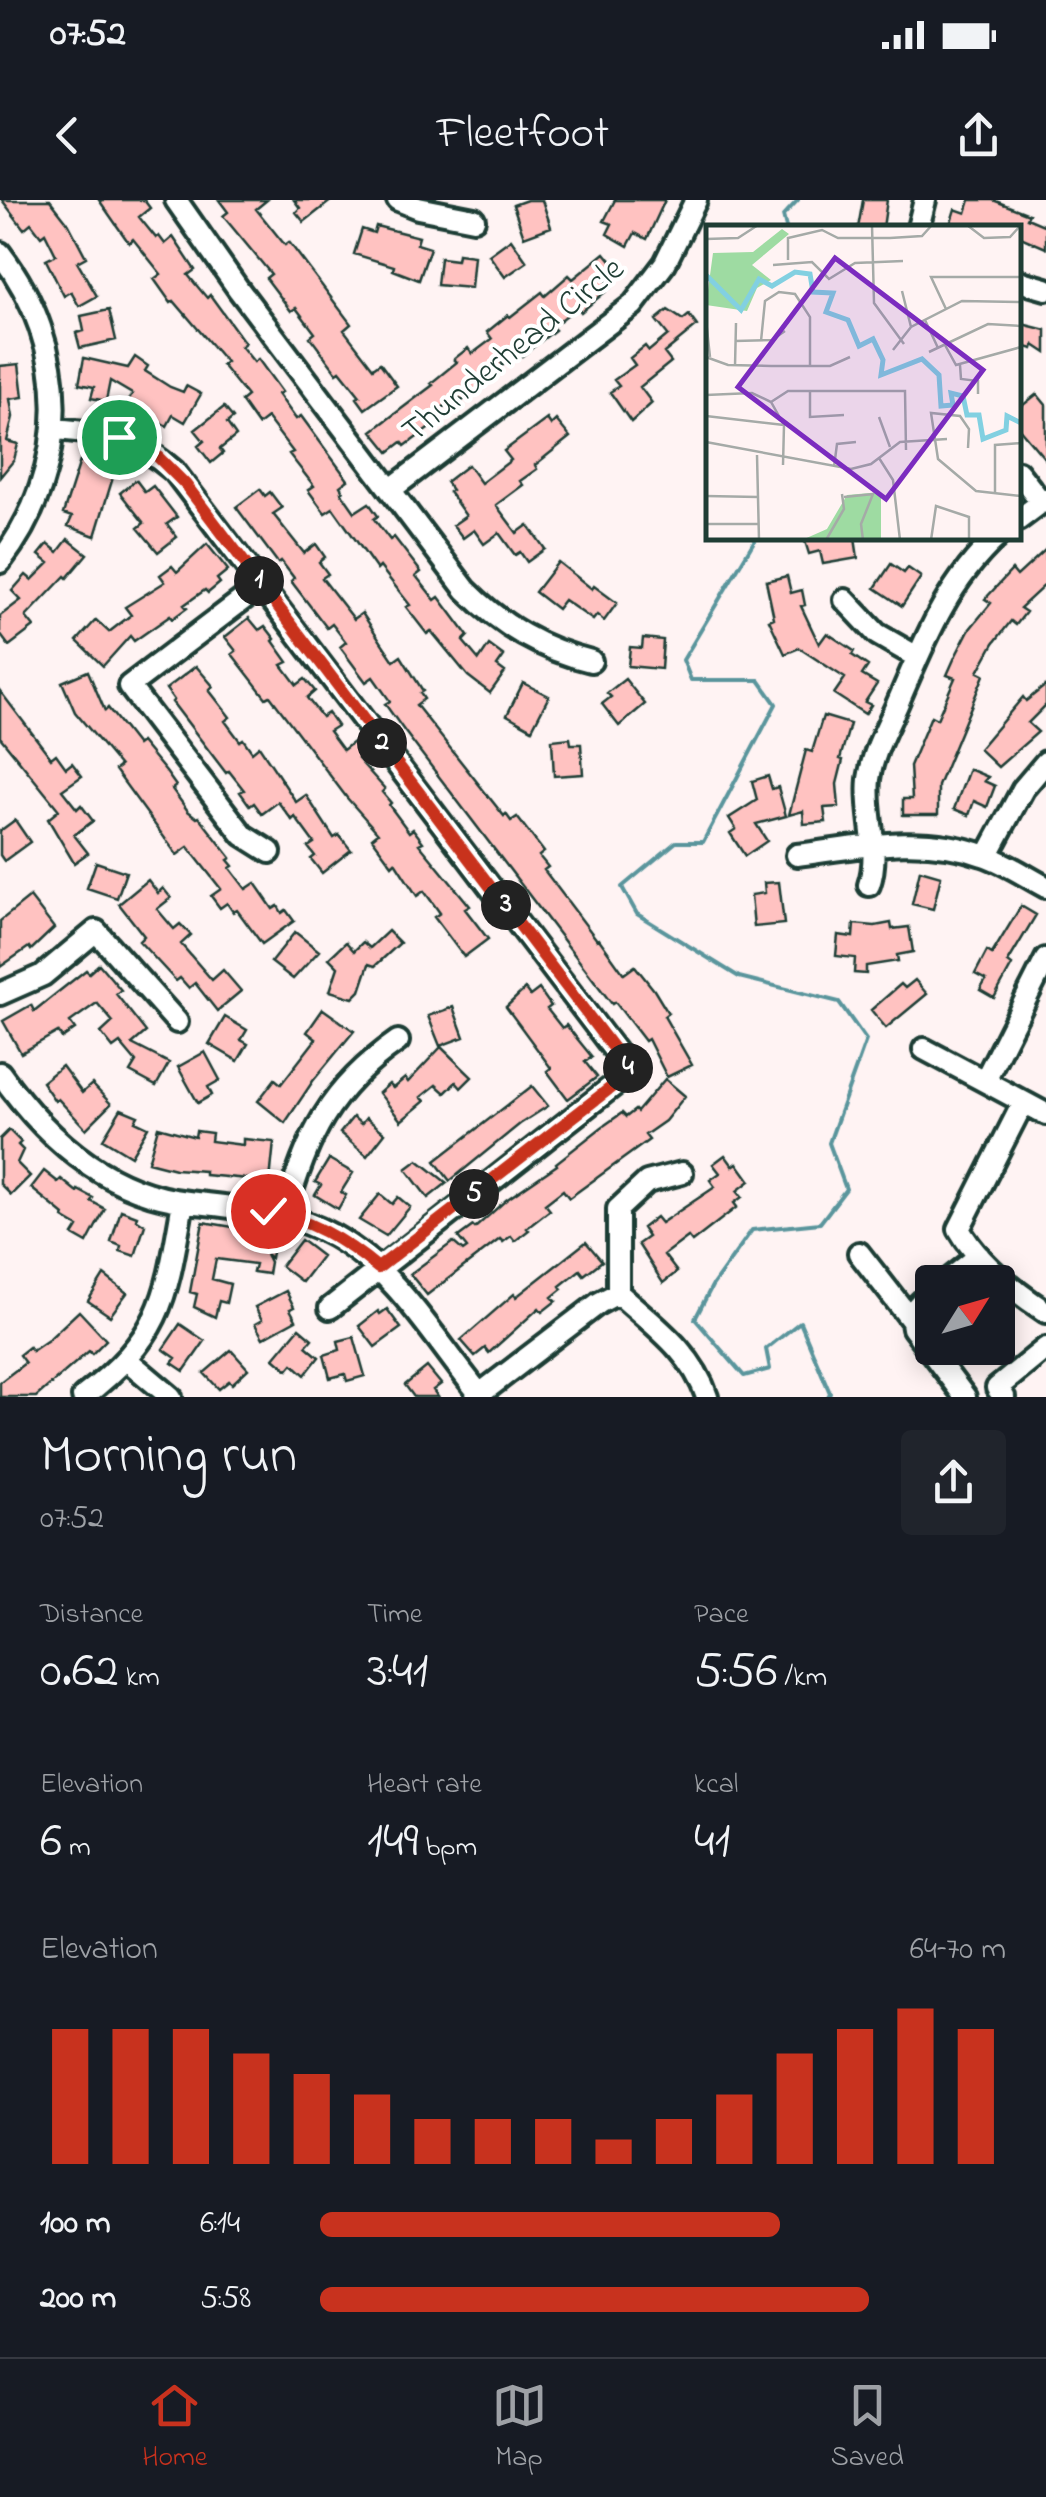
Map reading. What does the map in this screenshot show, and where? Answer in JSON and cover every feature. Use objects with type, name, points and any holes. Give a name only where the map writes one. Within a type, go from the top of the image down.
[{"type":"street","points":[[176,200],[238,290],[466,590],[485,609],[531,640],[591,661]]},
{"type":"street","points":[[398,200],[474,219]]},
{"type":"street","name":"Thunderhead Circle","points":[[390,490],[632,305],[665,263],[696,200]]},
{"type":"street","points":[[919,225],[925,200]]},
{"type":"street","points":[[0,253],[28,295],[40,322],[54,376],[54,429],[45,477],[35,505],[0,562]]},
{"type":"street","points":[[1021,283],[1046,289]]},
{"type":"street","points":[[54,429],[119,437],[157,456],[185,484],[631,1072],[330,1308]]},
{"type":"street","points":[[1021,475],[1044,501],[1021,518]]},
{"type":"street","points":[[869,885],[874,864],[869,782],[874,760],[917,657],[950,591],[994,540]]},
{"type":"street","points":[[262,585],[129,686],[243,834],[270,852]]},
{"type":"street","points":[[846,600],[877,634],[917,657]]},
{"type":"street","points":[[987,856],[1023,788],[1046,762]]},
{"type":"street","points":[[796,855],[874,844],[941,844],[987,856],[1046,887]]},
{"type":"street","points":[[0,994],[44,975],[96,931],[177,1022]]},
{"type":"street","points":[[985,1080],[1046,958]]},
{"type":"street","points":[[285,1214],[302,1156],[322,1114],[354,1075],[398,1041]]},
{"type":"street","points":[[924,1048],[1046,1114]]},
{"type":"street","points":[[0,1072],[35,1120],[83,1161],[122,1183],[183,1202],[285,1214],[334,1236],[378,1268],[479,1396],[599,1303],[618,1293]]},
{"type":"street","points":[[1023,1103],[959,1228],[979,1256],[1012,1288],[1046,1312]]},
{"type":"street","points":[[682,1173],[648,1182],[618,1209],[618,1293],[678,1347],[692,1365],[707,1397]]},
{"type":"street","points":[[83,1397],[127,1360],[164,1299],[183,1202]]},
{"type":"street","points":[[858,1253],[912,1320],[915,1332],[965,1397]]},
{"type":"street","points":[[968,1265],[979,1256]]},
{"type":"street","points":[[912,1320],[915,1310]]},
{"type":"street","points":[[1004,1397],[998,1388],[1046,1348]]},
{"type":"street","points":[[127,1360],[171,1397]]},
{"type":"building","points":[[2,200],[50,200],[86,257],[77,262],[97,296],[79,306],[71,292],[64,296],[46,260],[56,255],[45,233],[41,236],[31,223],[24,229]]},
{"type":"building","points":[[99,200],[144,200],[150,208],[139,217],[165,244],[173,237],[195,270],[188,275],[207,298],[210,295],[245,343],[241,346],[254,362],[258,359],[296,419],[301,416],[348,480],[340,486],[341,492],[355,512],[369,503],[378,516],[374,519],[390,540],[394,537],[421,572],[416,576],[435,600],[439,597],[468,636],[463,641],[479,660],[489,645],[504,656],[497,666],[505,672],[490,693],[468,676],[431,631],[427,634],[406,607],[410,605],[380,567],[377,570],[333,508],[325,513],[308,490],[314,486],[289,454],[293,452],[267,418],[258,425],[241,401],[247,396],[222,365],[226,362],[174,301],[171,303],[154,279],[161,274],[133,239],[129,243]]},
{"type":"building","points":[[219,200],[267,200],[256,209],[285,245],[289,242],[351,324],[344,330],[373,368],[380,363],[397,386],[365,409],[357,398],[360,396],[310,337],[315,333],[296,308],[291,311],[266,278],[271,274],[223,216],[228,212]]},
{"type":"building","points":[[294,200],[332,200],[304,222],[296,212],[300,208]]},
{"type":"building","points":[[542,200],[551,227],[524,237],[513,205]]},
{"type":"building","points":[[615,200],[665,200],[647,239],[635,233],[628,246],[607,234],[612,224],[604,221]]},
{"type":"building","points":[[863,200],[887,200],[883,225],[859,225]]},
{"type":"building","points":[[970,200],[993,200],[1029,214],[1027,218],[1046,226],[1046,248],[1021,237],[1021,225],[950,225],[955,209],[966,213]]},
{"type":"building","points":[[376,226],[419,237],[417,244],[430,248],[419,280],[393,270],[394,266],[354,254],[362,229],[374,233]]},
{"type":"building","points":[[511,239],[527,262],[505,277],[489,255]]},
{"type":"building","points":[[605,253],[614,264],[606,271],[610,276],[605,280],[611,287],[581,312],[577,307],[522,356],[517,350],[501,362],[503,365],[494,372],[496,376],[462,401],[458,396],[434,414],[439,421],[405,446],[402,442],[389,452],[372,431],[433,385],[468,348],[472,354],[492,339],[487,332],[508,315],[542,292],[545,296],[569,275],[573,279]]},
{"type":"building","points":[[458,254],[474,256],[471,288],[437,285],[440,258],[457,260]]},
{"type":"building","points":[[109,310],[116,340],[80,348],[76,333],[84,331],[81,316]]},
{"type":"building","points":[[668,310],[683,320],[689,315],[697,326],[664,353],[671,362],[640,387],[652,403],[631,422],[610,392],[619,386],[614,380],[635,365],[630,358],[645,346],[649,351],[668,335],[656,320]]},
{"type":"building","points":[[1021,324],[1046,330],[1046,353],[1034,345],[1033,349],[1021,346]]},
{"type":"building","points":[[135,357],[148,366],[145,371],[170,387],[183,392],[186,386],[201,394],[185,422],[173,415],[167,426],[144,415],[126,404],[132,394],[110,381],[106,401],[91,398],[94,387],[79,384],[84,358],[128,368]]},
{"type":"building","points":[[19,364],[23,397],[10,399],[13,417],[7,441],[18,444],[14,460],[0,477],[0,366]]},
{"type":"building","points":[[1037,394],[1046,405],[1046,460],[1021,431],[1021,407]]},
{"type":"building","points":[[224,407],[233,418],[227,423],[236,436],[211,463],[198,446],[204,441],[195,430]]},
{"type":"building","points":[[547,419],[551,425],[556,420],[570,437],[535,465],[537,469],[520,481],[523,485],[496,505],[517,533],[528,525],[545,549],[527,562],[520,552],[515,555],[499,533],[484,544],[474,530],[463,538],[453,525],[466,516],[446,482],[468,465],[481,483],[511,460],[504,451]]},
{"type":"building","points":[[95,454],[118,461],[95,536],[68,526],[72,517],[63,514],[80,461],[90,464]]},
{"type":"building","points":[[136,480],[145,492],[153,486],[177,517],[167,524],[177,537],[158,552],[138,528],[144,523],[120,493]]},
{"type":"building","points":[[260,489],[265,496],[270,492],[282,508],[273,514],[304,553],[316,544],[325,557],[319,562],[328,574],[322,578],[354,619],[362,613],[394,661],[401,656],[423,691],[420,693],[424,699],[416,705],[504,816],[511,821],[517,817],[544,852],[539,856],[548,867],[544,870],[597,940],[624,974],[635,966],[654,990],[692,1065],[667,1077],[648,1039],[645,1041],[615,1002],[612,1004],[405,732],[385,704],[390,701],[373,677],[366,682],[340,647],[346,642],[332,624],[327,628],[291,581],[294,578],[236,507]]},
{"type":"building","points":[[68,539],[87,554],[26,617],[34,627],[9,646],[0,634],[0,616],[21,600],[12,591],[26,575],[32,580],[49,563],[39,555],[48,544],[58,552]]},
{"type":"building","points":[[805,540],[855,540],[858,558],[823,564],[820,551],[809,554]]},
{"type":"building","points":[[207,544],[228,570],[208,593],[205,590],[172,619],[170,616],[134,641],[130,636],[103,666],[77,641],[96,620],[109,632],[131,615],[125,607],[165,582],[160,575],[172,566],[177,572]]},
{"type":"building","points":[[1046,549],[1046,584],[1020,608],[1026,612],[1016,625],[1011,621],[978,672],[984,675],[938,786],[938,815],[903,815],[903,799],[912,799],[910,766],[931,716],[937,719],[955,678],[947,675],[955,657],[969,630],[991,603],[985,599],[1012,570],[1017,576]]},
{"type":"building","points":[[558,562],[617,603],[604,621],[597,615],[593,620],[564,600],[557,609],[535,592]]},
{"type":"building","points":[[891,564],[904,573],[908,568],[921,577],[902,606],[875,588]]},
{"type":"building","points":[[787,576],[791,593],[802,590],[805,605],[801,606],[819,644],[827,633],[868,666],[862,675],[877,684],[865,702],[871,705],[865,714],[834,694],[845,678],[799,648],[785,654],[769,620],[774,618],[766,581]]},
{"type":"building","points":[[249,618],[259,630],[265,626],[275,639],[288,662],[282,665],[297,685],[305,679],[315,691],[307,698],[322,717],[328,713],[337,726],[329,731],[343,750],[353,742],[363,755],[358,759],[385,789],[382,792],[389,805],[409,832],[413,829],[423,842],[419,844],[470,906],[465,909],[488,939],[464,957],[434,917],[440,913],[424,891],[417,896],[395,862],[392,865],[372,838],[378,833],[232,654],[236,651],[225,637]]},
{"type":"building","points":[[643,638],[663,640],[661,669],[628,666],[630,647],[642,648]]},
{"type":"building","points":[[196,666],[213,686],[209,690],[230,717],[225,721],[240,741],[243,739],[252,752],[259,746],[296,802],[306,795],[334,838],[339,835],[351,850],[322,873],[311,859],[315,856],[308,847],[314,843],[295,817],[292,820],[278,802],[262,814],[254,803],[250,806],[240,792],[244,790],[229,771],[226,773],[172,702],[166,689]]},
{"type":"building","points":[[88,671],[105,711],[108,708],[137,745],[141,742],[166,772],[176,786],[172,789],[188,811],[199,817],[231,858],[230,868],[246,889],[255,883],[273,909],[278,906],[282,913],[286,910],[294,921],[262,944],[237,910],[233,912],[227,903],[220,908],[211,896],[221,889],[188,847],[177,855],[115,770],[120,766],[75,712],[62,682]]},
{"type":"building","points":[[625,679],[645,704],[619,726],[602,704],[611,697],[607,693]]},
{"type":"building","points":[[523,683],[549,696],[532,729],[507,715]]},
{"type":"building","points":[[1046,685],[1046,705],[1028,723],[1038,732],[998,767],[979,749],[1023,697],[1026,701]]},
{"type":"building","points":[[0,691],[51,758],[56,754],[66,768],[72,763],[82,776],[62,790],[93,821],[74,835],[88,853],[74,863],[48,819],[59,810],[0,737]]},
{"type":"building","points":[[823,716],[850,724],[840,759],[843,760],[837,784],[839,807],[824,808],[826,822],[804,824],[803,811],[789,815],[806,750],[812,752]]},
{"type":"building","points":[[570,738],[571,744],[581,744],[583,774],[554,776],[552,740]]},
{"type":"building","points":[[969,769],[988,777],[984,781],[995,786],[987,807],[974,801],[969,815],[954,809]]},
{"type":"building","points":[[768,776],[772,789],[778,787],[786,816],[756,824],[767,841],[745,856],[730,833],[736,829],[729,818],[757,800],[752,781]]},
{"type":"building","points":[[15,820],[30,842],[4,861],[0,855],[0,831]]},
{"type":"building","points":[[96,862],[126,872],[117,898],[87,888]]},
{"type":"building","points":[[920,870],[941,876],[933,909],[912,904]]},
{"type":"building","points":[[148,880],[158,893],[163,888],[171,898],[157,909],[174,929],[180,924],[191,935],[181,944],[212,980],[223,970],[241,991],[217,1011],[195,983],[189,988],[180,978],[176,981],[139,941],[144,936],[119,904]]},
{"type":"building","points":[[779,882],[784,924],[754,927],[751,895],[765,893],[764,883]]},
{"type":"building","points":[[30,897],[54,928],[31,950],[29,947],[0,967],[0,921]]},
{"type":"building","points":[[1021,906],[1036,915],[1008,962],[1012,965],[994,998],[980,990],[986,980],[975,974]]},
{"type":"building","points":[[891,923],[892,929],[909,927],[913,952],[897,955],[898,961],[866,966],[866,974],[854,973],[855,958],[836,956],[838,935],[853,937],[854,924]]},
{"type":"building","points":[[388,931],[400,943],[375,966],[369,964],[360,991],[353,998],[330,991],[338,967],[329,958],[346,942],[354,951],[363,942],[370,948]]},
{"type":"building","points":[[295,932],[319,951],[293,979],[271,962]]},
{"type":"building","points":[[99,964],[121,990],[116,994],[146,1032],[132,1044],[169,1063],[156,1086],[130,1072],[136,1062],[120,1043],[113,1048],[101,1033],[113,1022],[97,1003],[70,1022],[75,1029],[62,1038],[58,1032],[21,1053],[3,1021],[31,1005],[34,1011]]},
{"type":"building","points":[[915,980],[927,994],[886,1028],[871,1010],[901,984],[905,988]]},
{"type":"building","points":[[525,989],[530,996],[539,989],[551,1006],[547,1009],[592,1057],[585,1062],[597,1077],[568,1099],[547,1071],[551,1068],[506,1007]]},
{"type":"building","points":[[453,1007],[464,1037],[440,1046],[428,1016]]},
{"type":"building","points":[[323,1009],[354,1031],[285,1123],[258,1101],[275,1079],[281,1084],[316,1039],[307,1032]]},
{"type":"building","points":[[225,1017],[247,1030],[241,1040],[248,1044],[238,1061],[209,1044]]},
{"type":"building","points":[[441,1047],[472,1077],[461,1088],[456,1082],[445,1093],[436,1085],[421,1097],[425,1101],[401,1121],[379,1093],[389,1084],[393,1088],[405,1078],[408,1082]]},
{"type":"building","points":[[205,1052],[220,1080],[208,1087],[212,1095],[198,1103],[178,1067]]},
{"type":"building","points":[[62,1066],[82,1093],[92,1084],[111,1104],[86,1129],[58,1099],[55,1101],[42,1082]]},
{"type":"building","points":[[665,1079],[685,1096],[665,1121],[645,1135],[649,1140],[569,1198],[563,1190],[545,1204],[550,1210],[515,1241],[511,1236],[503,1242],[500,1239],[427,1295],[410,1274],[453,1242],[463,1251],[467,1248],[458,1237],[475,1228],[622,1113],[626,1117],[637,1112]]},
{"type":"building","points":[[532,1086],[548,1106],[450,1181],[435,1161]]},
{"type":"building","points":[[121,1109],[138,1116],[135,1121],[148,1127],[131,1156],[103,1139]]},
{"type":"building","points":[[353,1117],[361,1124],[366,1118],[385,1133],[367,1156],[340,1133]]},
{"type":"building","points":[[158,1127],[195,1137],[196,1131],[212,1133],[211,1141],[243,1145],[243,1139],[274,1142],[270,1181],[205,1175],[205,1171],[148,1162]]},
{"type":"building","points":[[9,1130],[23,1150],[17,1163],[30,1176],[11,1195],[0,1184],[0,1139]]},
{"type":"building","points":[[725,1155],[733,1166],[737,1163],[750,1181],[737,1191],[742,1197],[734,1203],[737,1207],[692,1242],[688,1237],[664,1255],[677,1272],[663,1283],[638,1244],[648,1237],[642,1228],[656,1217],[661,1223],[715,1187],[710,1180],[720,1173],[713,1164]]},
{"type":"building","points":[[329,1159],[353,1173],[341,1192],[346,1195],[338,1209],[315,1195],[321,1185],[315,1182]]},
{"type":"building","points":[[418,1160],[447,1183],[428,1198],[406,1169]]},
{"type":"building","points":[[44,1171],[105,1209],[87,1243],[73,1235],[78,1227],[31,1188]]},
{"type":"building","points":[[380,1194],[392,1204],[398,1197],[410,1207],[386,1236],[359,1220]]},
{"type":"building","points":[[121,1210],[137,1216],[145,1225],[135,1256],[120,1251],[121,1246],[111,1242]]},
{"type":"building","points":[[203,1222],[275,1234],[271,1258],[266,1254],[270,1262],[268,1274],[253,1272],[255,1264],[216,1259],[212,1279],[230,1284],[226,1303],[219,1301],[215,1317],[194,1307],[197,1294],[190,1292]]},
{"type":"building","points":[[301,1240],[322,1256],[302,1282],[281,1266]]},
{"type":"building","points":[[586,1242],[602,1261],[584,1275],[580,1270],[560,1286],[562,1289],[552,1297],[556,1301],[542,1312],[539,1308],[489,1353],[485,1348],[475,1356],[461,1340],[514,1294],[516,1297]]},
{"type":"building","points":[[104,1275],[127,1293],[110,1316],[88,1301]]},
{"type":"building","points":[[286,1291],[296,1320],[263,1338],[255,1324],[262,1320],[255,1307]]},
{"type":"building","points":[[387,1309],[401,1328],[375,1347],[359,1326]]},
{"type":"building","points":[[79,1311],[106,1340],[36,1397],[0,1397],[0,1382],[25,1363],[19,1355],[48,1340]]},
{"type":"building","points":[[180,1324],[205,1341],[184,1371],[172,1363],[176,1358],[163,1349]]},
{"type":"building","points":[[299,1328],[312,1339],[306,1346],[319,1357],[305,1375],[293,1364],[288,1370],[274,1358]]},
{"type":"building","points":[[354,1337],[365,1376],[347,1381],[345,1374],[330,1378],[324,1355],[340,1350],[338,1341]]},
{"type":"building","points":[[231,1350],[248,1369],[232,1384],[229,1381],[219,1389],[204,1373]]},
{"type":"building","points":[[427,1367],[441,1384],[433,1390],[438,1397],[414,1397],[405,1385]]},
{"type":"waterway","points":[[785,225],[783,216],[798,200]]},
{"type":"waterway","points":[[755,540],[683,660],[691,680],[759,680],[776,704],[703,842],[676,842],[622,887],[637,914],[739,977],[839,1002],[866,1040],[829,1143],[846,1189],[820,1223],[752,1230],[712,1286],[695,1319],[744,1376],[770,1369],[766,1349],[800,1322],[830,1393],[828,1397]]},
{"type":"route","points":[[119,437],[157,456],[185,484],[631,1072],[378,1268],[334,1236],[285,1214],[268,1211]]}]
